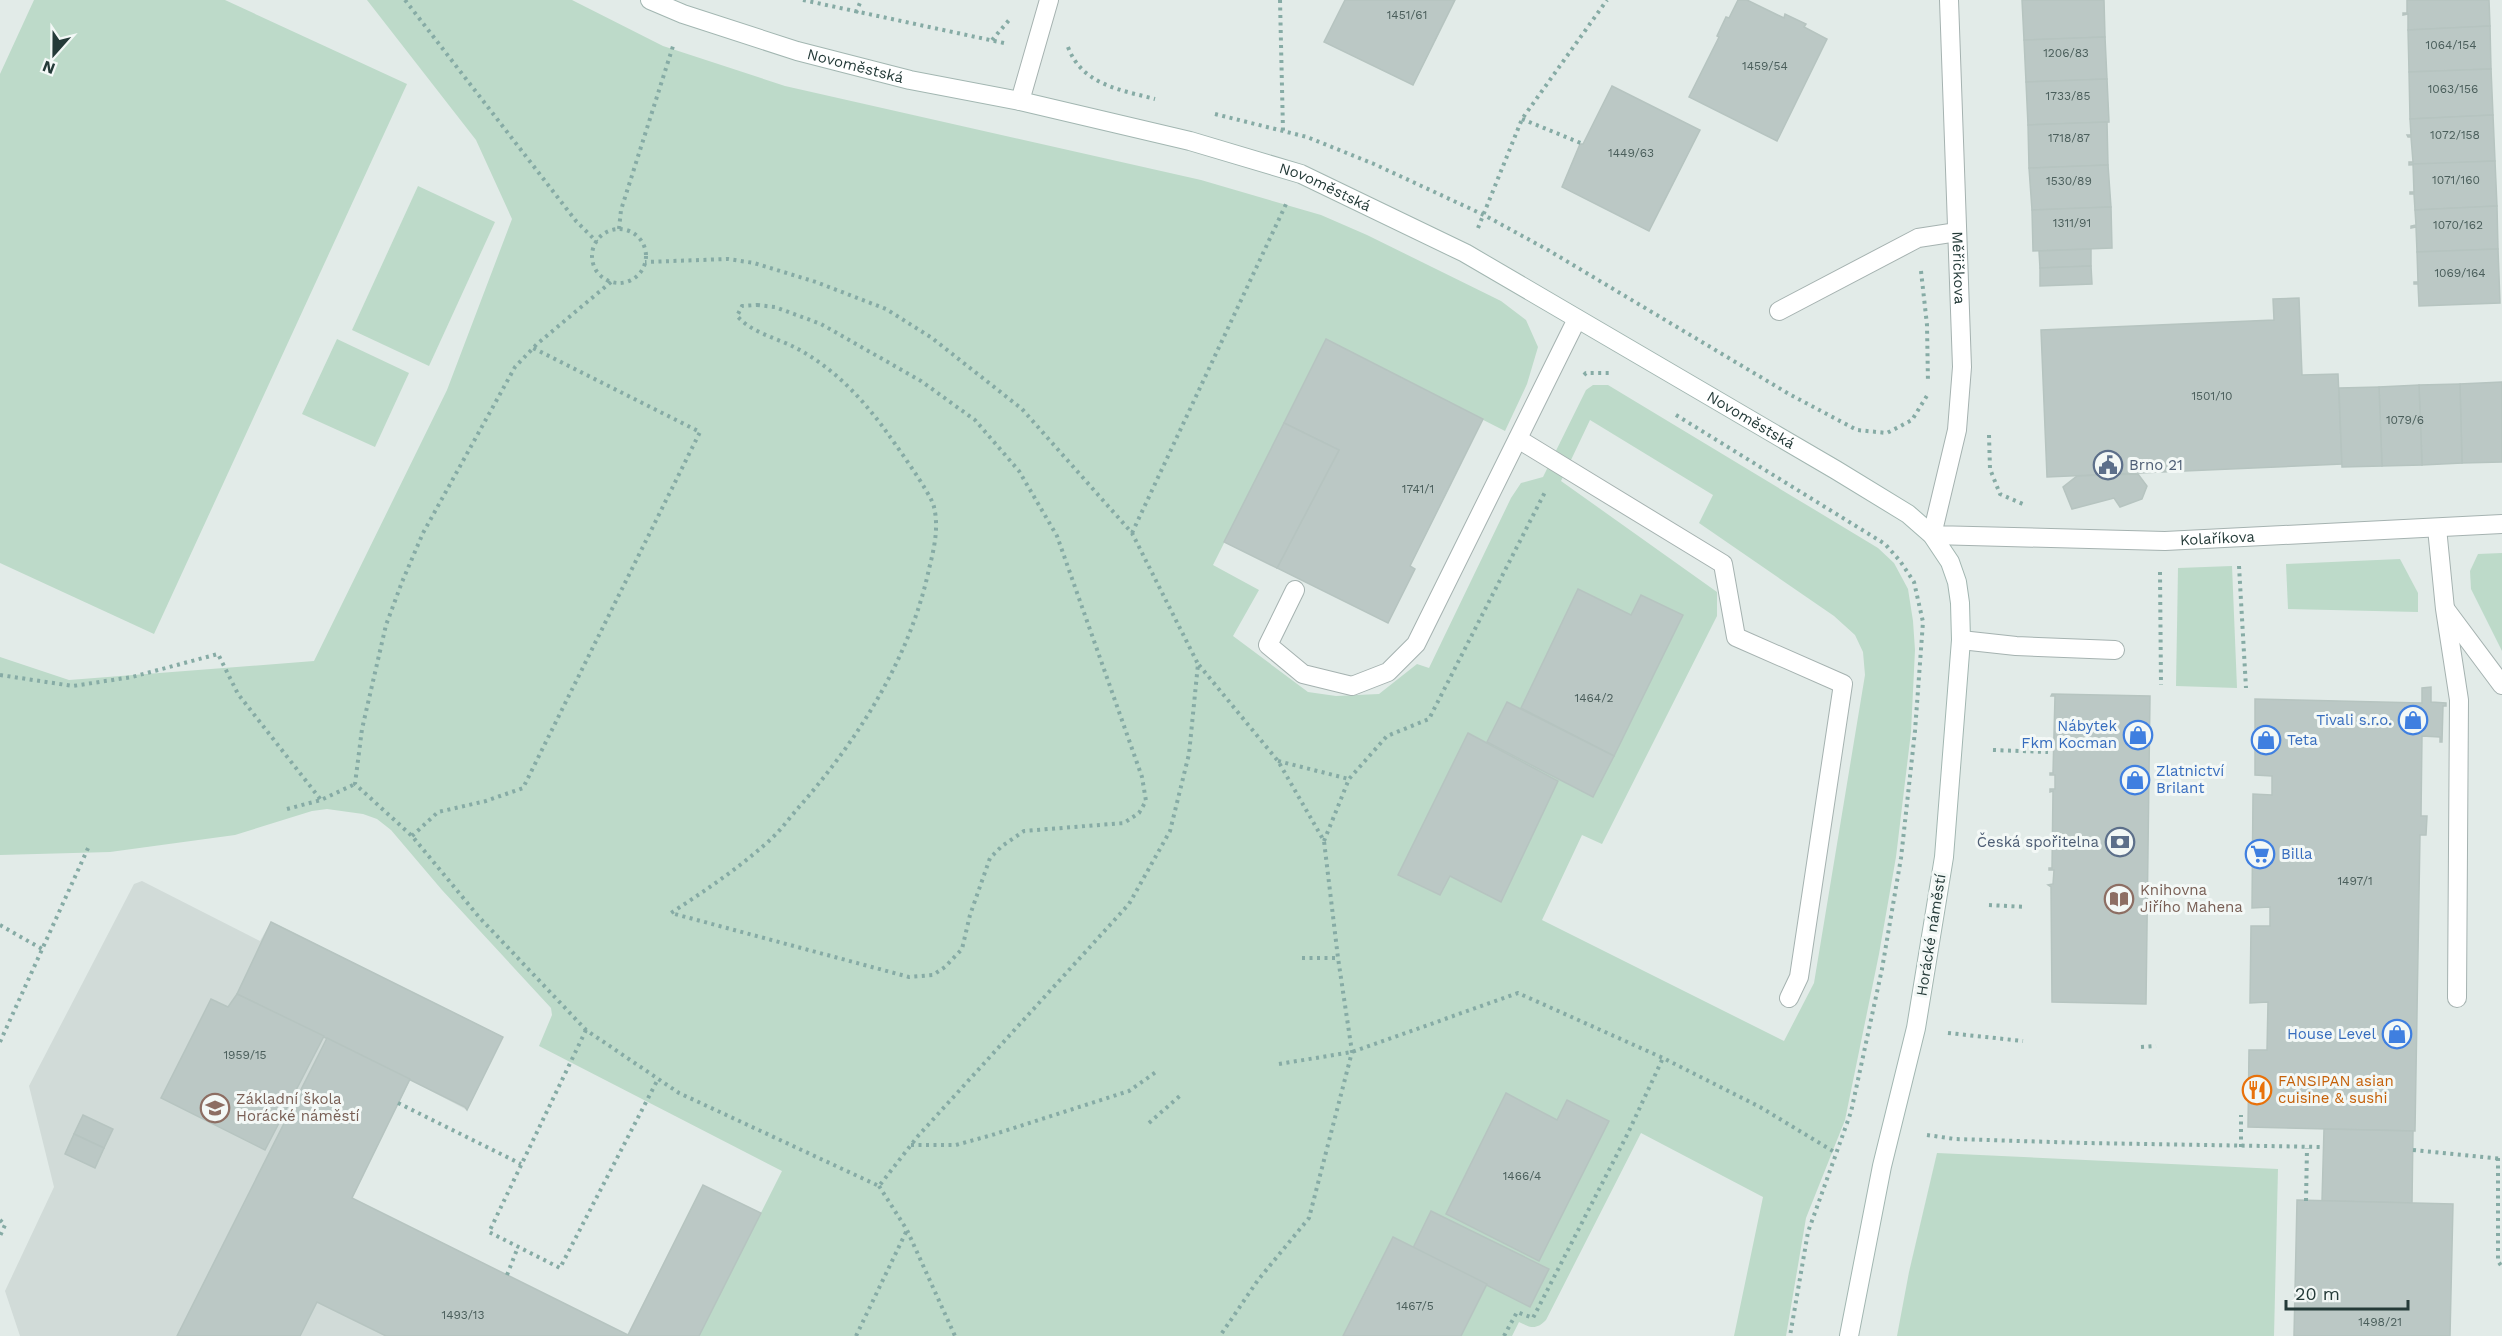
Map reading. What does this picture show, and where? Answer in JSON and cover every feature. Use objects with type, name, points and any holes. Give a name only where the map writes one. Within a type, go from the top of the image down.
[{"type":"street","name":"Novoměstská","points":[[650,0],[683,14],[797,51],[910,80],[1020,101],[1190,141],[1301,174],[1465,253],[1845,475],[1908,514],[1932,535]]},
{"type":"street","points":[[1020,101],[1033,49],[1049,0]]},
{"type":"street","name":"Měřičkova","points":[[1932,535],[1958,420],[1962,367],[1949,0]]},
{"type":"street","points":[[1779,311],[1918,238],[1957,232]]},
{"type":"street","points":[[1295,590],[1268,645],[1303,674],[1352,686],[1388,672],[1416,644],[1577,319]]},
{"type":"street","points":[[1518,439],[1723,564],[1736,637],[1843,684],[1799,977],[1789,998]]},
{"type":"street","name":"Kolaříkova","points":[[1932,535],[2054,540],[2165,541],[2502,524]]},
{"type":"street","points":[[2437,528],[2445,609],[2459,700],[2457,998]]},
{"type":"street","name":"Horácké náměstí","points":[[1849,1336],[1882,1166],[1916,1028],[1942,868],[1961,640],[1957,582],[1950,562],[1932,535]]},
{"type":"street","points":[[2445,609],[2502,685]]},
{"type":"street","points":[[1961,640],[2006,645],[2115,650]]},
{"type":"path","points":[[405,0],[576,221],[597,242]]},
{"type":"path","points":[[802,0],[1033,49]]},
{"type":"path","points":[[856,13],[861,0]]},
{"type":"path","points":[[1280,0],[1282,131]]},
{"type":"path","points":[[1465,253],[1484,215],[1522,119],[1606,0]]},
{"type":"path","points":[[991,41],[1016,12]]},
{"type":"path","points":[[619,229],[621,210],[683,14]]},
{"type":"path","points":[[1067,42],[1069,50],[1083,70],[1103,85],[1159,100]]},
{"type":"path","points":[[1204,111],[1307,137],[1374,164],[1484,215],[1548,250],[1789,394],[1857,430],[1887,433],[1912,420],[1928,393],[1926,325],[1918,238]]},
{"type":"path","points":[[1522,119],[1583,144]]},
{"type":"path","points":[[1132,533],[1301,174]]},
{"type":"path","points":[[619,229],[638,237],[645,253],[642,271],[628,282],[611,282],[597,272],[593,264],[592,256],[597,242],[605,233],[619,229]]},
{"type":"path","points":[[645,262],[728,259],[754,263],[816,282],[886,309],[932,338],[1022,409],[1132,533],[1198,664],[1278,761],[1324,841],[1352,1053],[1309,1218],[1258,1280],[1220,1336]]},
{"type":"path","points":[[355,784],[362,729],[386,625],[423,533],[515,367],[533,348],[611,282]]},
{"type":"path","points":[[757,305],[775,308],[821,324],[921,381],[975,420],[1019,471],[1058,536],[1142,777],[1145,793],[1146,801],[1139,813],[1124,823],[1024,831],[1002,846],[990,858],[962,949],[945,967],[933,975],[909,977],[672,913],[726,877],[771,838],[824,778],[864,721],[897,661],[920,607],[936,539],[934,505],[882,425],[847,383],[797,348],[745,325],[737,316],[742,306],[757,305]]},
{"type":"path","points":[[412,836],[438,812],[486,801],[522,788],[700,432],[533,348]]},
{"type":"path","points":[[1580,381],[1586,373],[1609,373],[1619,379]]},
{"type":"path","points":[[1668,410],[1885,544],[1914,582],[1923,622],[1915,731],[1901,858],[1881,969],[1851,1112],[1808,1232],[1790,1336]]},
{"type":"path","points":[[1324,841],[1349,779],[1387,736],[1429,719],[1559,464]]},
{"type":"path","points":[[2239,560],[2246,688]]},
{"type":"path","points":[[2160,565],[2161,685]]},
{"type":"path","points":[[0,675],[73,687],[132,677],[218,654],[238,694],[321,800]]},
{"type":"path","points":[[879,1186],[911,1145],[1130,904],[1170,831],[1189,754],[1198,664]]},
{"type":"path","points":[[1993,750],[2048,752]]},
{"type":"path","points":[[1278,761],[1349,779]]},
{"type":"path","points":[[287,809],[321,800],[355,784]]},
{"type":"path","points":[[355,784],[412,836],[479,916],[586,1030],[679,1093],[879,1186],[907,1230],[955,1336]]},
{"type":"path","points":[[0,1042],[89,846]]},
{"type":"path","points":[[1989,905],[2026,907]]},
{"type":"path","points":[[0,926],[42,949]]},
{"type":"path","points":[[1302,958],[1338,958]]},
{"type":"path","points":[[1279,1064],[1352,1053],[1518,993],[1663,1058],[1760,1107],[1836,1154]]},
{"type":"path","points":[[586,1030],[489,1232],[560,1268],[658,1079]]},
{"type":"path","points":[[1948,1033],[2023,1041]]},
{"type":"path","points":[[2141,1047],[2156,1046]]},
{"type":"path","points":[[1504,1336],[1517,1312],[1533,1318],[1628,1133],[1663,1058]]},
{"type":"path","points":[[911,1145],[956,1145],[992,1135],[1129,1091],[1156,1072]]},
{"type":"path","points":[[1149,1123],[1182,1094]]},
{"type":"path","points":[[398,1103],[521,1164]]},
{"type":"path","points":[[2241,1116],[2241,1147]]},
{"type":"path","points":[[1927,1135],[1955,1139],[2085,1143],[2324,1147]]},
{"type":"path","points":[[2306,1201],[2307,1148]]},
{"type":"path","points":[[2413,1150],[2500,1158],[2498,1261],[2502,1267]]},
{"type":"path","points":[[0,1220],[5,1226],[0,1236]]},
{"type":"path","points":[[856,1336],[907,1230]]},
{"type":"path","points":[[507,1275],[518,1247]]},
{"type":"shaded area","name":"Základní škola Horácké náměstí","points":[[142,881],[260,941],[271,922],[274,923],[503,1037],[467,1110],[410,1080],[352,1198],[627,1335],[703,1185],[761,1213],[699,1336],[20,1336],[5,1291],[54,1187],[29,1086],[134,884]]},
{"type":"green space","points":[[34,0],[225,0],[407,84],[154,634],[0,563],[0,74]]},
{"type":"green space","points":[[367,0],[572,0],[663,46],[785,86],[1201,180],[1321,215],[1501,301],[1526,320],[1538,347],[1527,384],[1505,431],[1326,340],[1213,565],[1259,590],[1233,636],[1308,692],[1336,696],[1379,694],[1417,664],[1429,668],[1511,498],[1521,483],[1543,477],[1586,390],[1593,385],[1608,385],[1878,548],[1894,563],[1908,589],[1915,650],[1911,732],[1896,857],[1845,1120],[1806,1218],[1786,1336],[1734,1336],[1763,1197],[1641,1133],[1546,1320],[1533,1327],[1519,1322],[1512,1336],[699,1336],[782,1171],[539,1046],[552,1015],[551,1008],[442,890],[391,830],[377,819],[363,814],[327,809],[312,811],[235,835],[110,852],[0,855],[0,657],[69,680],[314,661],[447,390],[512,219],[476,140]],"holes":[[[1590,420],[1713,495],[1699,523],[1834,616],[1855,635],[1863,652],[1865,675],[1814,983],[1784,1041],[1542,920],[1582,835],[1602,844],[1717,616],[1717,592],[1561,481]]]},
{"type":"green space","points":[[418,186],[495,222],[429,366],[352,330]]},
{"type":"green space","points":[[337,339],[409,373],[375,447],[302,414]]},
{"type":"green space","points":[[2502,553],[2502,651],[2471,589],[2470,571],[2478,554]]},
{"type":"green space","points":[[2400,559],[2418,593],[2418,612],[2288,609],[2286,564]]},
{"type":"green space","points":[[2232,566],[2237,688],[2176,686],[2178,568]]},
{"type":"green space","points":[[1937,1153],[2278,1169],[2274,1336],[1897,1336],[1909,1272]]},
{"type":"building","points":[[1345,0],[1455,0],[1413,85],[1324,42]]},
{"type":"building","points":[[1738,0],[1747,0],[1784,18],[1785,14],[1806,24],[1804,27],[1827,39],[1777,141],[1689,97],[1719,37],[1717,36],[1726,17],[1729,18]]},
{"type":"building","points":[[2022,0],[2104,0],[2105,37],[2024,40]]},
{"type":"building","points":[[2407,0],[2489,0],[2490,26],[2408,30],[2408,14],[2403,15],[2407,13]]},
{"type":"building","points":[[2490,26],[2491,69],[2409,72],[2408,30]]},
{"type":"building","points":[[2105,37],[2107,79],[2026,82],[2024,40]]},
{"type":"building","points":[[2491,69],[2493,115],[2410,119],[2409,72]]},
{"type":"building","points":[[2107,79],[2109,122],[2028,125],[2026,82]]},
{"type":"building","points":[[1612,86],[1700,130],[1649,231],[1562,187],[1580,144],[1583,144]]},
{"type":"building","points":[[2493,115],[2495,161],[2409,165],[2409,162],[2413,162],[2411,137],[2407,135],[2411,135],[2410,119]]},
{"type":"building","points":[[2107,122],[2108,165],[2029,168],[2028,125]]},
{"type":"building","points":[[2495,161],[2497,206],[2415,210],[2414,194],[2410,194],[2414,192],[2413,164]]},
{"type":"building","points":[[2108,165],[2111,207],[2032,210],[2029,168]]},
{"type":"building","points":[[2497,206],[2498,249],[2417,252],[2416,227],[2411,228],[2416,225],[2415,210]]},
{"type":"building","points":[[2111,207],[2112,248],[2033,251],[2032,210]]},
{"type":"building","points":[[2091,249],[2091,266],[2040,268],[2039,251]]},
{"type":"building","points":[[2498,249],[2500,303],[2419,306],[2418,284],[2414,284],[2418,282],[2417,252]]},
{"type":"building","points":[[2091,266],[2092,284],[2040,286],[2040,268]]},
{"type":"building","points":[[2299,298],[2302,375],[2338,374],[2342,464],[2047,477],[2041,330],[2274,320],[2273,299]]},
{"type":"building","points":[[1326,339],[1483,419],[1410,566],[1415,569],[1388,623],[1277,568],[1339,450],[1284,423]]},
{"type":"building","points":[[2502,382],[2502,462],[2462,463],[2460,384]]},
{"type":"building","points":[[2460,384],[2462,463],[2422,465],[2419,385]]},
{"type":"building","points":[[2419,385],[2422,465],[2382,466],[2379,387]]},
{"type":"building","points":[[2379,387],[2382,466],[2342,467],[2339,388]]},
{"type":"building","points":[[1284,423],[1339,450],[1277,568],[1224,542]]},
{"type":"building","points":[[2138,474],[2147,486],[2142,499],[2120,507],[2114,498],[2072,509],[2063,487],[2077,476]]},
{"type":"building","points":[[1578,589],[1631,615],[1641,595],[1683,615],[1614,756],[1521,708]]},
{"type":"building","points":[[2431,687],[2431,702],[2446,703],[2446,706],[2443,706],[2442,742],[2440,742],[2440,737],[2422,736],[2421,816],[2427,816],[2426,835],[2420,835],[2415,1131],[2248,1127],[2249,1050],[2267,1050],[2268,1002],[2250,1003],[2251,926],[2270,926],[2270,907],[2252,908],[2253,794],[2272,795],[2272,776],[2255,775],[2255,699],[2422,703],[2422,688]]},
{"type":"building","points":[[2052,694],[2150,696],[2146,1004],[2052,1002],[2051,887],[2048,885],[2053,884],[2054,870],[2049,870],[2052,868],[2053,791],[2050,792],[2050,789],[2055,789],[2055,775],[2050,775],[2053,773],[2055,696],[2051,696]]},
{"type":"building","points":[[1507,702],[1614,756],[1593,797],[1487,742]]},
{"type":"building","points":[[1468,733],[1558,781],[1501,902],[1450,876],[1440,895],[1398,875]]},
{"type":"building","points":[[271,922],[503,1037],[467,1110],[237,994]]},
{"type":"building","points":[[237,994],[324,1036],[265,1150],[161,1098],[211,999],[228,1007]]},
{"type":"building","points":[[327,1038],[410,1079],[352,1198],[628,1335],[703,1185],[761,1213],[699,1336],[386,1336],[317,1302],[300,1336],[177,1336]]},
{"type":"building","points":[[1506,1093],[1557,1120],[1567,1100],[1609,1121],[1539,1261],[1446,1214]]},
{"type":"building","points":[[83,1115],[113,1129],[104,1148],[74,1134]]},
{"type":"building","points":[[2324,1129],[2413,1131],[2412,1203],[2322,1201]]},
{"type":"building","points":[[74,1134],[104,1148],[95,1168],[65,1154]]},
{"type":"building","points":[[2297,1200],[2453,1204],[2450,1336],[2294,1336]]},
{"type":"building","points":[[1431,1211],[1549,1269],[1530,1307],[1413,1248]]},
{"type":"building","points":[[1393,1237],[1487,1284],[1461,1336],[1343,1336]]},
{"type":"place","name":"Brno 21","points":[[2108,465]]},
{"type":"place","name":"Tivali s.r.o.","points":[[2413,720]]},
{"type":"place","name":"Nábytek Fkm Kocman","points":[[2138,735]]},
{"type":"place","name":"Teta","points":[[2266,740]]},
{"type":"place","name":"Zlatnictví Brilant","points":[[2135,780]]},
{"type":"place","name":"Česká spořitelna","points":[[2120,842]]},
{"type":"place","name":"Billa","points":[[2260,854]]},
{"type":"place","name":"Knihovna Jiřího Mahena","points":[[2119,899]]},
{"type":"place","name":"House Level","points":[[2397,1034]]},
{"type":"place","name":"FANSIPAN asian cuisine & sushi","points":[[2257,1090]]},
{"type":"place","name":"Základní škola Horácké náměstí","points":[[215,1108]]}]
